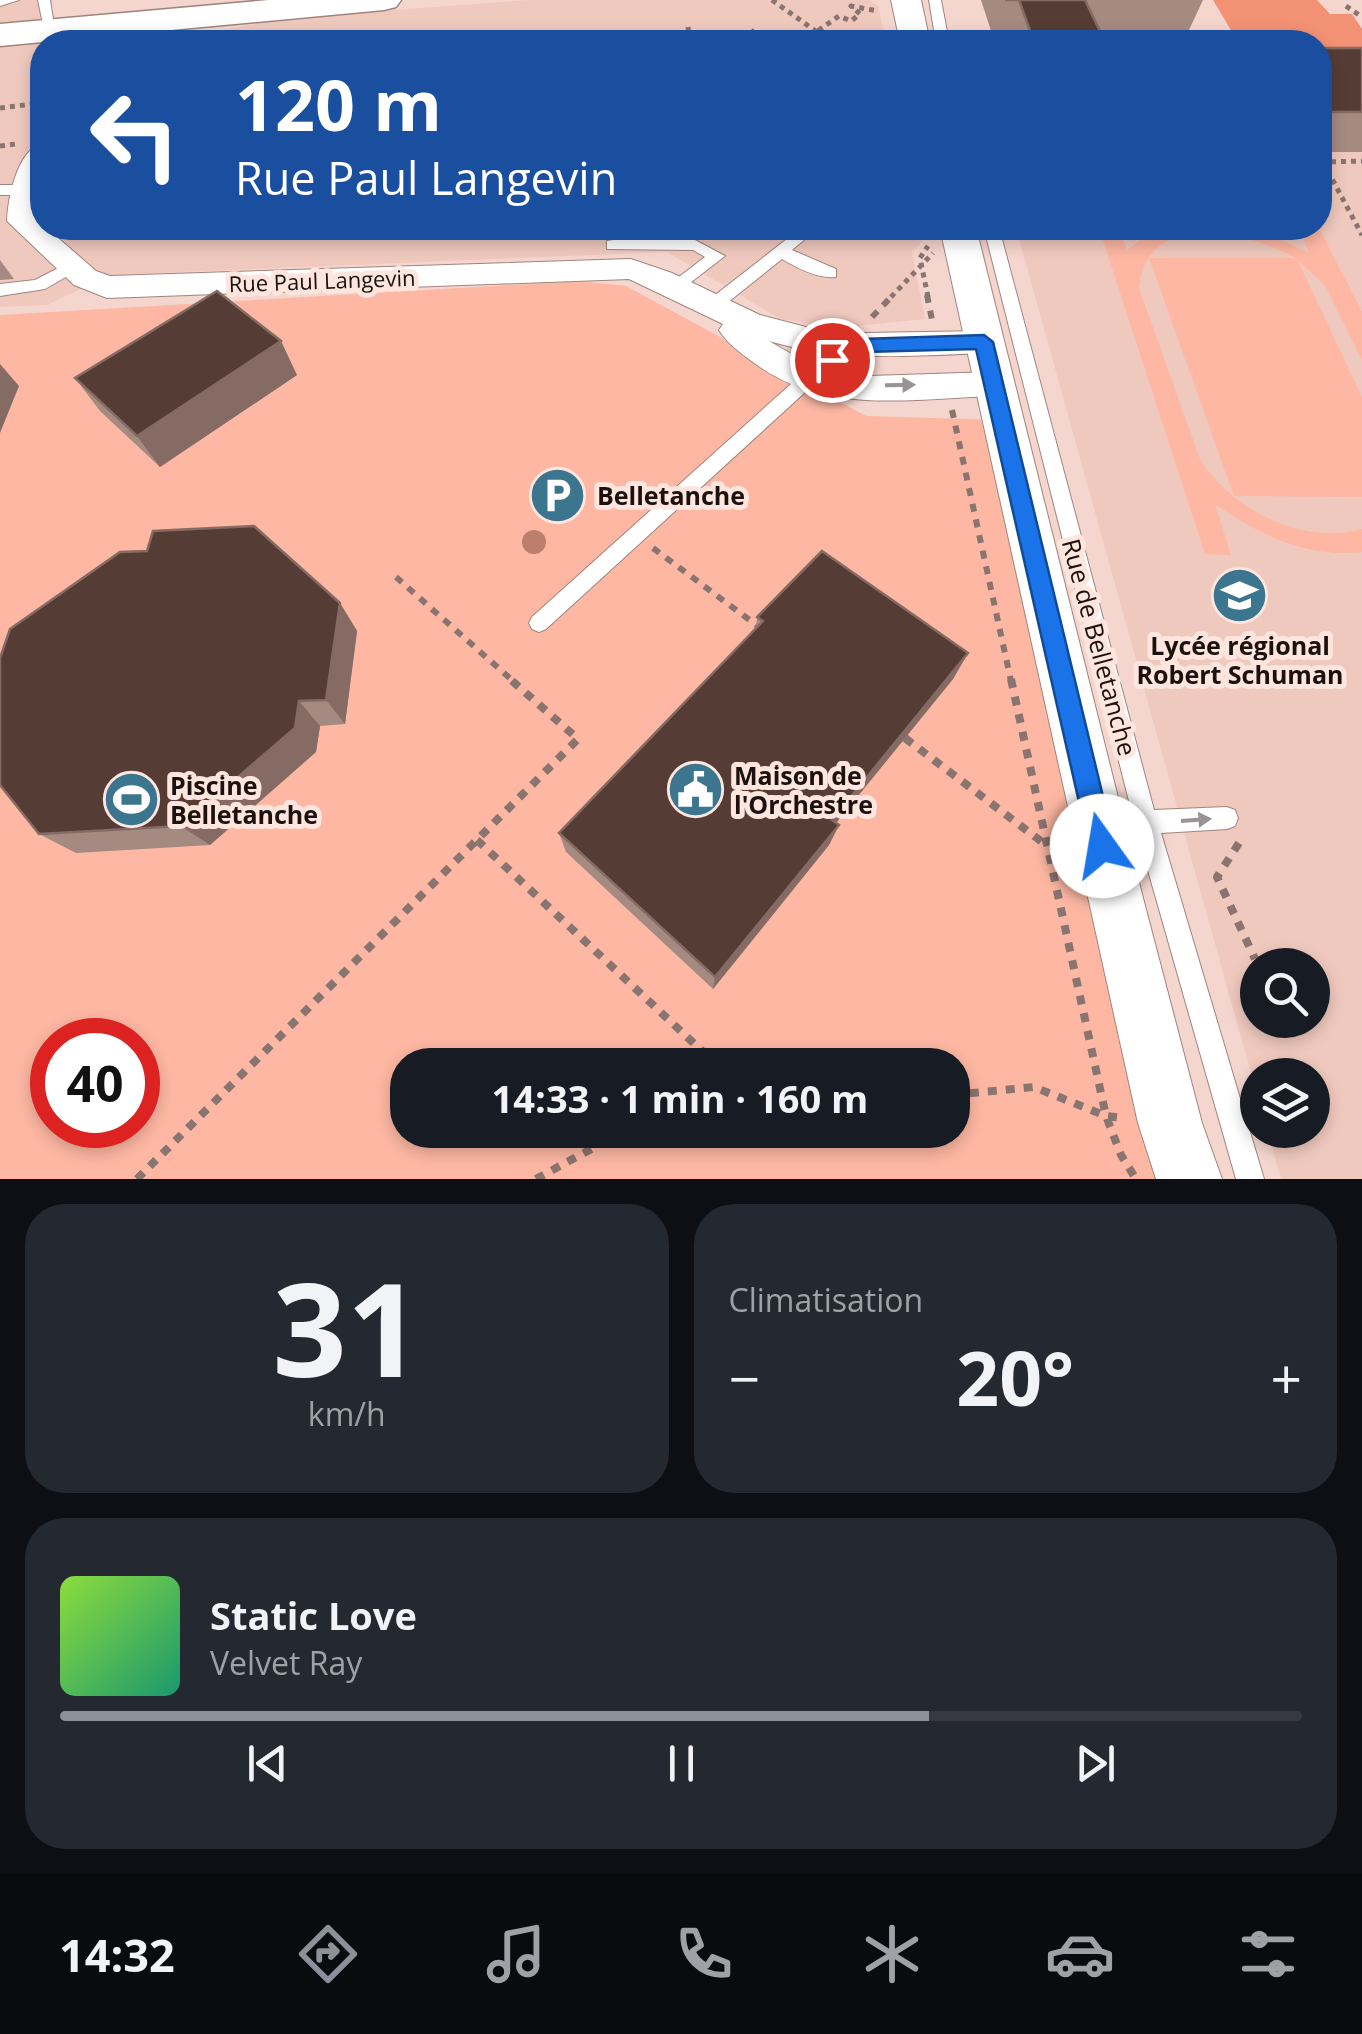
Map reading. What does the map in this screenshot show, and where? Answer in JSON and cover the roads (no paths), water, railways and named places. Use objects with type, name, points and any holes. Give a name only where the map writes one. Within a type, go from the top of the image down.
[{"type":"main road","points":[[0,35],[47,15],[384,0]]},
{"type":"street","points":[[906,0],[912,30]]},
{"type":"street","name":"Rue Paul Langevin","points":[[30,167],[12,190],[21,221],[30,229]]},
{"type":"street","name":"Rue Paul Langevin","points":[[43,240],[94,283],[121,288],[610,268],[651,274],[711,308],[740,334],[806,380],[833,386],[994,384]]},
{"type":"street","name":"Rue de Belletanche","points":[[944,240],[984,342],[1096,828],[1170,1123],[1189,1179]]},
{"type":"street","name":"Rue Paul Langevin","points":[[711,308],[796,339],[929,331],[984,342]]},
{"type":"street","points":[[806,380],[861,338]]},
{"type":"lane","points":[[0,2],[14,0]]},
{"type":"lane","points":[[935,0],[941,30]]},
{"type":"lane","points":[[711,308],[795,240]]},
{"type":"lane","name":"Rue de Belletanche","points":[[993,240],[1096,828],[1250,1179]]},
{"type":"lane","points":[[614,245],[695,244],[717,256],[676,287]]},
{"type":"lane","points":[[781,251],[830,273]]},
{"type":"lane","points":[[0,290],[24,290],[72,266]]},
{"type":"lane","points":[[539,623],[806,380]]},
{"type":"lane","points":[[1096,828],[1227,818]]},
{"type":"place","name":"Belletanche","points":[[558,495]]},
{"type":"place","name":"Lycée régional Robert Schuman","points":[[1240,596]]},
{"type":"place","name":"Maison de l'Orchestre","points":[[695,789]]},
{"type":"place","name":"Piscine Belletanche","points":[[131,799]]}]
